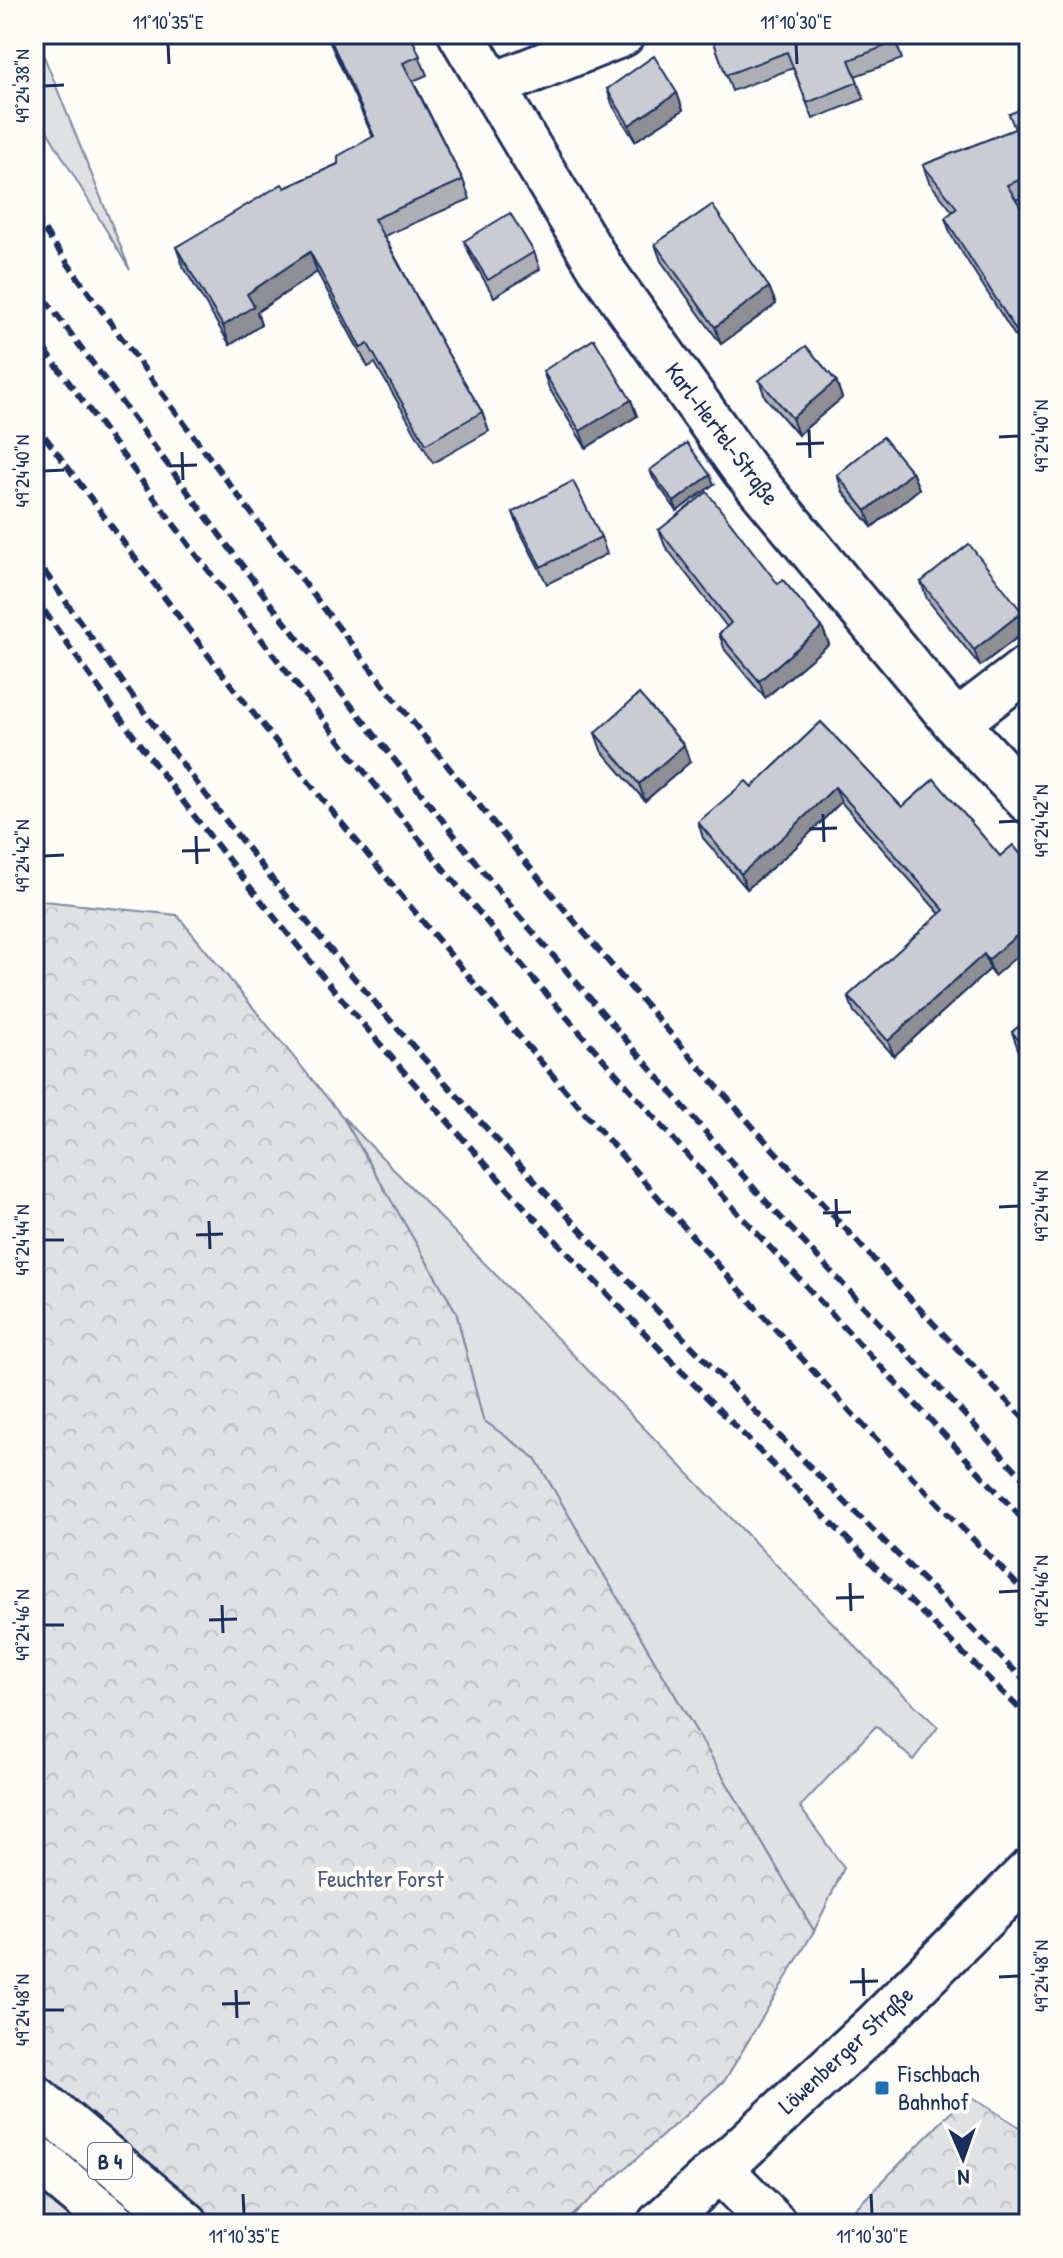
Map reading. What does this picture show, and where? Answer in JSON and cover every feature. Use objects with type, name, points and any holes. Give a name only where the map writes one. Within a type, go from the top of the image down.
[{"type":"street","name":"Karl-Hertel-Straße","points":[[461,34],[600,267],[744,469],[956,723],[1029,801]]},
{"type":"street","points":[[492,86],[622,34]]},
{"type":"street","points":[[956,723],[1029,667]]},
{"type":"street","name":"Löwenberger Straße","points":[[660,2224],[875,2026],[1029,1872]]},
{"type":"street","name":"B 4","points":[[34,2097],[186,2224]]},
{"type":"street","name":"B 4","points":[[34,2156],[115,2224]]},
{"type":"street","points":[[720,2169],[774,2224]]},
{"type":"green space","points":[[35,34],[130,270],[34,109]]},
{"type":"green space","name":"Feuchter Forst","points":[[34,900],[177,915],[342,1116],[456,1312],[483,1420],[535,1458],[814,1931],[725,2080],[563,2224],[34,2224]]},
{"type":"green space","points":[[342,1116],[885,1677],[938,1727],[913,1760],[876,1726],[800,1807],[844,1868],[814,1931],[535,1458],[483,1420],[456,1312]]},
{"type":"green space","points":[[968,2095],[1029,2133],[1029,2224],[869,2224],[853,2211]]},
{"type":"building","points":[[328,34],[410,34],[420,56],[403,63],[463,180],[374,219],[482,412],[426,444],[368,344],[361,348],[310,252],[247,294],[254,306],[223,326],[176,247],[282,184],[285,188],[338,164],[338,156],[374,136]]},
{"type":"building","points":[[711,34],[893,34],[896,42],[849,60],[858,82],[807,103],[787,52],[726,75]]},
{"type":"building","points":[[654,56],[677,93],[629,125],[607,89]]},
{"type":"building","points":[[1029,106],[1029,176],[1007,185],[1029,220],[1029,351],[945,218],[957,208],[923,165],[1015,129],[1009,114]]},
{"type":"building","points":[[712,205],[769,287],[715,327],[655,244]]},
{"type":"building","points":[[510,213],[534,252],[488,280],[464,241]]},
{"type":"building","points":[[594,339],[631,400],[580,431],[543,371]]},
{"type":"building","points":[[806,346],[836,381],[792,418],[759,380]]},
{"type":"building","points":[[883,437],[912,472],[866,511],[837,475]]},
{"type":"building","points":[[687,443],[710,475],[674,502],[650,470]]},
{"type":"building","points":[[573,481],[601,537],[541,567],[513,512]]},
{"type":"building","points":[[707,492],[778,584],[783,580],[822,627],[759,681],[719,634],[731,623],[659,530]]},
{"type":"building","points":[[969,544],[1022,612],[974,650],[921,582]]},
{"type":"building","points":[[639,694],[684,745],[639,784],[595,733]]},
{"type":"building","points":[[821,722],[902,807],[934,779],[1000,856],[1013,845],[1029,864],[1029,925],[988,960],[984,954],[888,1041],[848,996],[944,910],[835,787],[741,874],[698,822],[746,781],[752,787]]},
{"type":"building","points":[[1029,1018],[1029,1053],[1012,1032]]},
{"type":"railway","points":[[34,216],[305,584],[517,852],[751,1125],[1029,1424]]},
{"type":"railway","points":[[34,284],[273,607],[513,909],[759,1194],[1029,1484]]},
{"type":"railway","points":[[34,335],[195,553],[350,754],[535,981],[739,1214],[1029,1526]]},
{"type":"railway","points":[[34,422],[258,719],[541,1062],[836,1396],[1029,1597]]},
{"type":"railway","points":[[34,557],[149,719],[219,811],[300,914],[384,1013],[619,1271],[1029,1685]]},
{"type":"railway","points":[[34,596],[203,827],[322,975],[446,1120],[535,1219],[716,1407],[1029,1718]]},
{"type":"place","name":"Fischbach Bahnhof","points":[[882,2088]]}]
